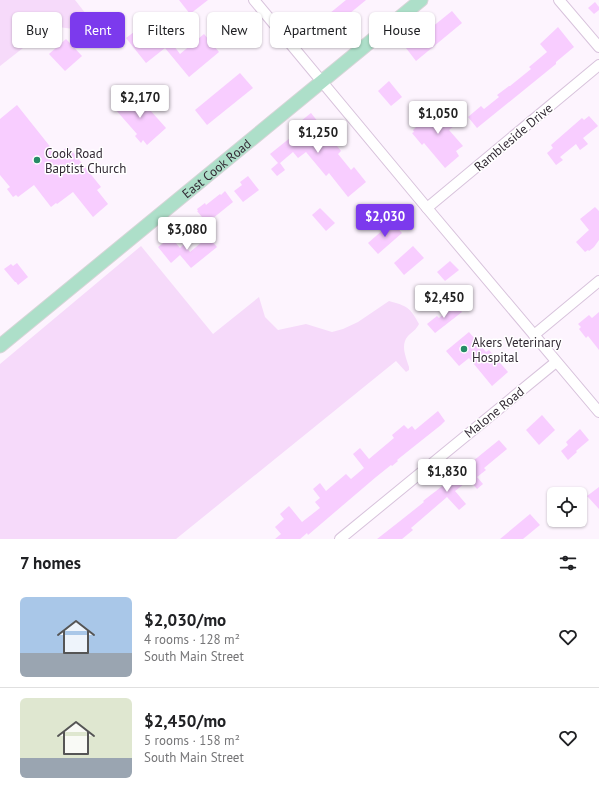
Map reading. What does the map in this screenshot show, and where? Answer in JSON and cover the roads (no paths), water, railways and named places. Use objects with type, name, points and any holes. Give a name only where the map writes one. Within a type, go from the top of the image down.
[{"type":"main road","name":"East Cook Road","points":[[0,346],[421,0]]},
{"type":"street","points":[[254,0],[599,412]]},
{"type":"street","points":[[559,0],[599,47]]},
{"type":"street","name":"Rambleside Drive","points":[[427,208],[599,66]]},
{"type":"street","points":[[534,335],[599,281]]},
{"type":"street","name":"Malone Road","points":[[340,539],[556,362]]},
{"type":"place","name":"Cook Road Baptist Church","points":[[37,160]]},
{"type":"place","name":"Akers Veterinary Hospital","points":[[464,349]]}]
